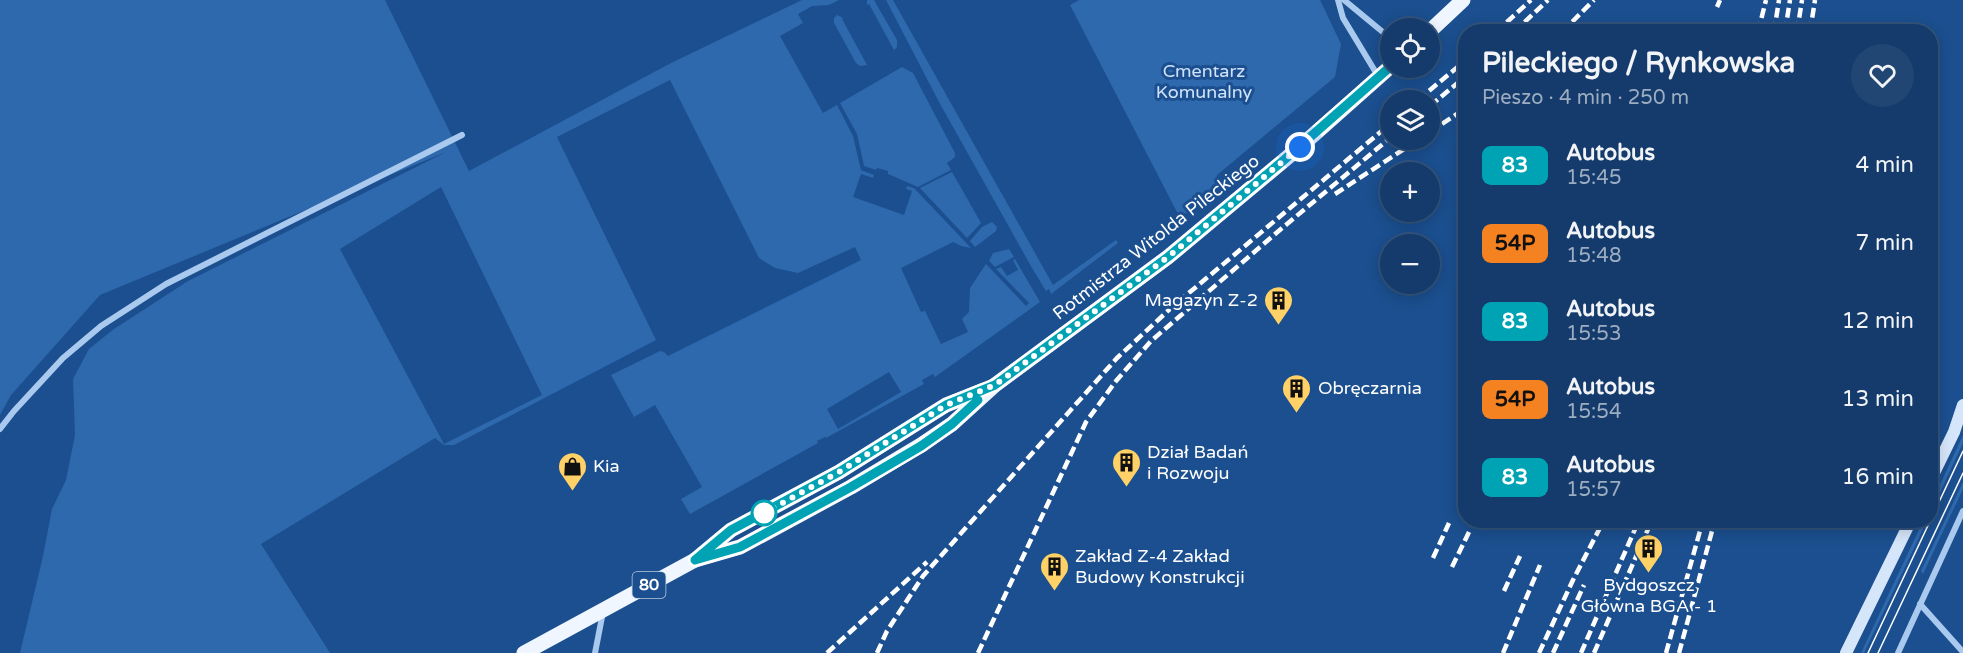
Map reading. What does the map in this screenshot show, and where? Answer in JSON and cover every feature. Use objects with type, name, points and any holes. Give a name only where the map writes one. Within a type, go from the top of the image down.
[{"type":"main road","points":[[1440,22],[1463,0]]},
{"type":"main road","name":"Rotmistrza Witolda Pileckiego","points":[[524,653],[695,560],[740,547],[921,446],[952,424],[995,385],[1168,257],[1379,78]]},
{"type":"street","points":[[1338,0],[1343,18],[1379,78]]},
{"type":"street","points":[[1344,0],[1380,30]]},
{"type":"street","points":[[0,429],[63,358],[101,326],[166,284],[462,135]]},
{"type":"street","points":[[1938,465],[1954,432],[1963,405]]},
{"type":"street","points":[[1898,653],[1963,511]]},
{"type":"street","points":[[1846,653],[1907,528]]},
{"type":"street","points":[[1920,604],[1963,652]]},
{"type":"street","points":[[595,653],[603,611]]},
{"type":"green space","points":[[0,0],[385,0],[469,171],[671,63],[802,0],[839,0],[829,5],[812,6],[798,14],[803,23],[780,36],[823,113],[837,105],[853,136],[861,170],[874,175],[873,178],[861,174],[853,197],[904,215],[912,191],[906,189],[907,186],[914,188],[971,248],[953,242],[901,268],[921,312],[925,311],[941,344],[968,332],[962,319],[969,312],[970,288],[986,264],[1026,306],[1029,303],[996,269],[1001,267],[1007,276],[1018,270],[1013,260],[1015,259],[1040,302],[935,377],[933,374],[922,380],[924,384],[817,441],[818,443],[690,514],[681,499],[702,487],[655,405],[634,417],[611,375],[660,351],[668,356],[861,260],[855,247],[798,273],[775,268],[759,258],[670,80],[557,137],[656,340],[454,445],[444,445],[435,438],[261,544],[330,653],[20,653],[52,509],[66,480],[75,435],[73,379],[89,349],[114,329],[188,281],[446,152],[100,295],[11,395],[0,415]],"holes":[[[441,187],[542,395],[444,444],[340,249]],[[889,372],[901,392],[838,429],[827,409]]]},
{"type":"green space","points":[[867,0],[874,0],[897,40],[897,47],[894,50],[869,4],[867,5]]},
{"type":"green space","points":[[886,0],[893,0],[1053,285],[1116,240],[1118,243],[1051,294],[1049,289],[1046,291],[1032,268],[939,102]]},
{"type":"green space","name":"Cmentarz Komunalny","points":[[1079,0],[1320,0],[1341,44],[1335,77],[1217,175],[1214,190],[1180,218],[1070,5]]},
{"type":"green space","points":[[837,15],[843,18],[867,65],[860,66],[856,63],[834,23]]},
{"type":"green space","points":[[902,67],[913,73],[955,153],[955,157],[947,163],[951,170],[918,187],[888,174],[888,171],[864,166],[857,134],[840,103]]},
{"type":"green space","points":[[952,172],[981,223],[967,238],[920,188]]},
{"type":"green space","points":[[992,222],[997,227],[996,231],[975,247],[970,241],[982,227]]},
{"type":"green space","points":[[1009,249],[1014,257],[995,267],[989,261],[993,253]]},
{"type":"green space","points":[[1963,435],[1963,443],[1938,497],[1938,489]]},
{"type":"green space","points":[[1963,482],[1963,489],[1923,574],[1921,571]]},
{"type":"green space","points":[[1920,528],[1924,528],[1864,653],[1861,653]]},
{"type":"tram line","points":[[1938,504],[1963,451]]},
{"type":"tram line","points":[[1938,526],[1963,473]]},
{"type":"tram line","points":[[1868,653],[1927,528]]},
{"type":"tram line","points":[[1878,653],[1937,528]]},
{"type":"railway","points":[[1505,24],[1531,0]]},
{"type":"railway","points":[[1522,24],[1548,0]]},
{"type":"railway","points":[[1570,24],[1594,0]]},
{"type":"railway","points":[[1717,7],[1720,0]]},
{"type":"railway","points":[[1760,24],[1766,0]]},
{"type":"railway","points":[[1775,24],[1779,0]]},
{"type":"railway","points":[[1786,24],[1790,0]]},
{"type":"railway","points":[[1798,24],[1802,0]]},
{"type":"railway","points":[[1811,24],[1815,0]]},
{"type":"railway","points":[[1430,90],[1458,67]]},
{"type":"railway","points":[[1440,98],[1458,83]]},
{"type":"railway","points":[[1440,125],[1458,113]]},
{"type":"railway","points":[[877,653],[887,631],[923,576],[1117,358],[1171,308],[1380,132]]},
{"type":"railway","points":[[978,653],[1086,422],[1116,381],[1151,341],[1380,146]]},
{"type":"railway","points":[[1335,194],[1403,150]]},
{"type":"railway","points":[[1433,558],[1449,523]]},
{"type":"railway","points":[[1539,653],[1600,528]]},
{"type":"railway","points":[[1581,653],[1636,528]]},
{"type":"railway","points":[[1594,653],[1649,528]]},
{"type":"railway","points":[[1666,653],[1701,528]]},
{"type":"railway","points":[[1679,653],[1713,528]]},
{"type":"railway","points":[[1452,567],[1469,532]]},
{"type":"railway","points":[[1504,591],[1520,556]]},
{"type":"railway","points":[[827,653],[927,562]]},
{"type":"railway","points":[[1503,653],[1540,565]]},
{"type":"railway","points":[[1553,653],[1584,585]]},
{"type":"bus line","name":"83","points":[[978,400],[952,424],[921,446],[807,512],[740,547],[695,560],[731,530],[839,472],[946,405],[995,385],[1168,257],[1238,200],[1380,76]]},
{"type":"place","name":"Magazyn Z-2","points":[[1279,326]]},
{"type":"place","name":"Obręczarnia","points":[[1297,414]]},
{"type":"place","name":"Dział Badań i Rozwoju","points":[[1126,488]]},
{"type":"place","name":"Kia","points":[[572,492]]},
{"type":"place","name":"Bydgoszcz Główna BGA - 1","points":[[1649,574]]},
{"type":"place","name":"Zakład Z-4 Zakład Budowy Konstrukcji","points":[[1054,592]]},
{"type":"route","points":[[764,513],[839,472],[946,405],[995,385],[1168,257],[1300,147]]}]
